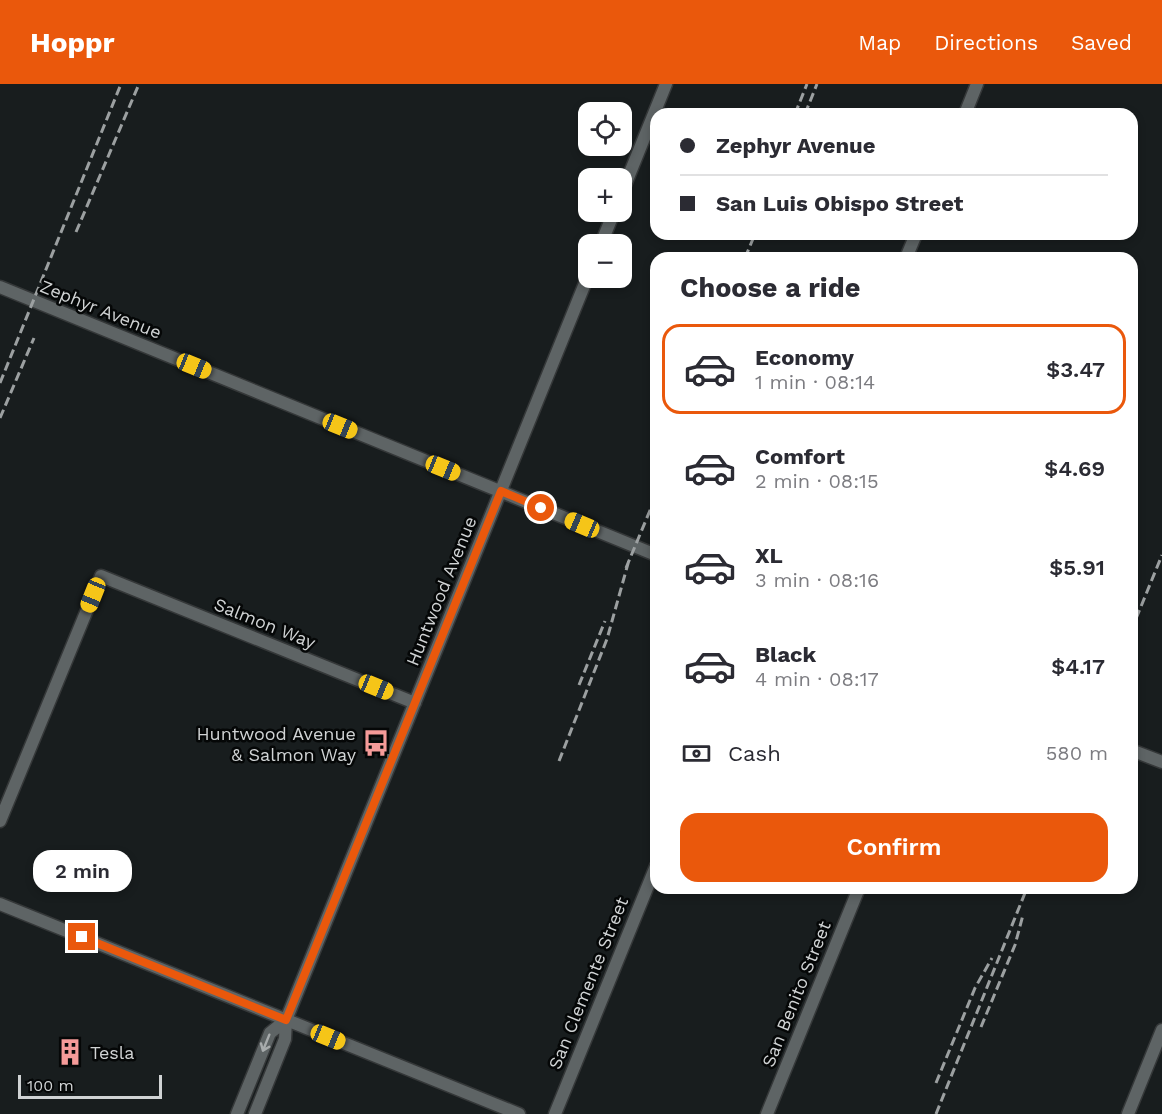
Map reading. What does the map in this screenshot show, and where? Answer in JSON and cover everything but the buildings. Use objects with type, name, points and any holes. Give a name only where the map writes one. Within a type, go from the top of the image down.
[{"type":"street","points":[[656,108],[666,84]]},
{"type":"street","points":[[967,108],[977,84]]},
{"type":"street","points":[[632,168],[650,123]]},
{"type":"street","name":"Zephyr Avenue","points":[[0,287],[650,553]]},
{"type":"street","name":"Huntwood Avenue","points":[[255,1114],[285,1039],[286,1020],[583,288]]},
{"type":"street","name":"Salmon Way","points":[[0,821],[101,576],[415,703]]},
{"type":"street","points":[[1138,753],[1162,762]]},
{"type":"street","name":"San Clemente Street","points":[[555,1114],[650,881]]},
{"type":"street","name":"San Benito Street","points":[[767,1114],[857,894]]},
{"type":"street","points":[[0,904],[519,1114]]},
{"type":"street","name":"Huntwood Avenue","points":[[237,1114],[270,1033],[286,1020]]},
{"type":"street","points":[[1128,1114],[1162,1030]]},
{"type":"railway","points":[[0,383],[121,84]]},
{"type":"railway","points":[[76,232],[139,84]]},
{"type":"railway","points":[[797,108],[807,84]]},
{"type":"railway","points":[[807,108],[817,84]]},
{"type":"railway","points":[[748,252],[752,240]]},
{"type":"railway","points":[[0,418],[34,338]]},
{"type":"railway","points":[[626,568],[650,510]]},
{"type":"railway","points":[[1138,614],[1162,555]]},
{"type":"railway","points":[[559,761],[607,639],[629,560]]},
{"type":"railway","points":[[579,685],[605,621]]},
{"type":"railway","points":[[936,1114],[1025,894]]},
{"type":"railway","points":[[981,1027],[1015,945],[1023,915]]},
{"type":"railway","points":[[936,1083],[975,988],[992,958]]},
{"type":"place","name":"Huntwood Avenue & Salmon Way","points":[[376,743]]},
{"type":"place","name":"Tesla","points":[[70,1052]]},
{"type":"route","points":[[82,937],[286,1020],[501,491],[541,508]]}]
